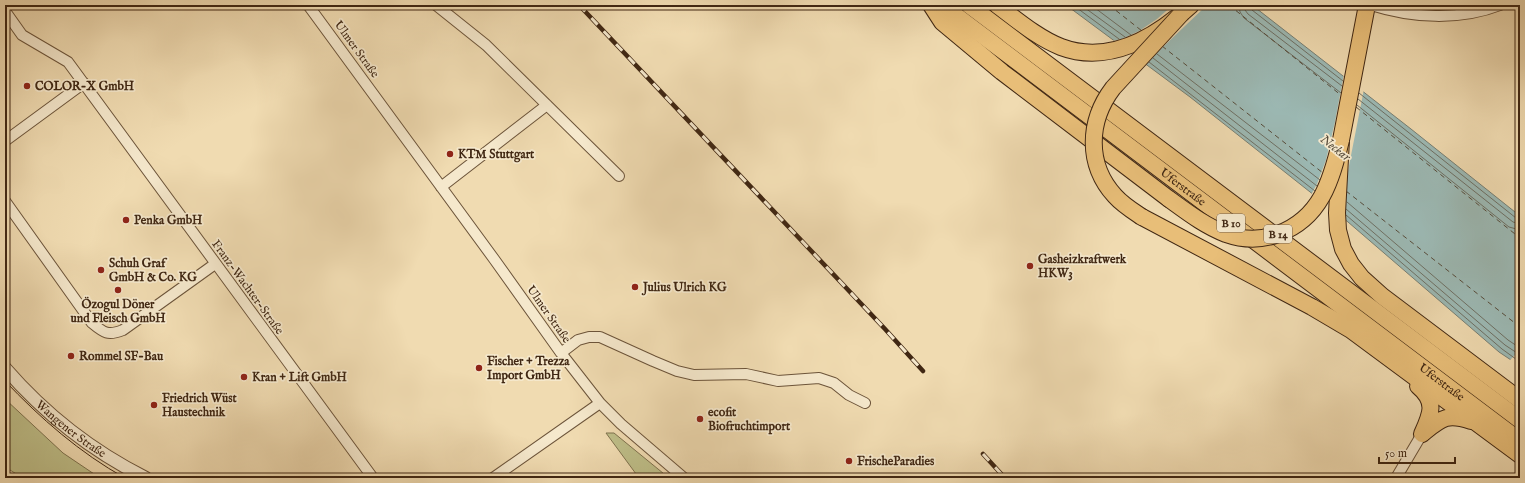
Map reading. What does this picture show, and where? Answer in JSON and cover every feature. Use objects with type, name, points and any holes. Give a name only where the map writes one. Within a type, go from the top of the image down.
[{"type":"highway","name":"B 14","points":[[931,5],[942,22],[1002,72],[1195,218],[1211,228],[1227,234],[1236,237],[1255,239],[1272,236],[1289,230],[1297,225],[1311,213],[1319,202],[1332,175],[1342,140],[1367,5]]},
{"type":"highway","name":"Uferstraße","points":[[942,5],[1520,441]]},
{"type":"highway","name":"Uferstraße","points":[[968,5],[1520,420]]},
{"type":"highway","points":[[997,5],[1047,40],[1067,48],[1092,53],[1110,52],[1128,47],[1144,40],[1186,9]]},
{"type":"highway","points":[[1186,9],[1113,88],[1098,113],[1093,136],[1094,154],[1104,180],[1119,200],[1142,217],[1312,306],[1351,330],[1520,455]]},
{"type":"highway","name":"B 14","points":[[1342,140],[1337,213],[1338,230],[1343,249],[1351,264],[1362,278],[1395,305],[1520,400]]},
{"type":"highway","points":[[1401,366],[1414,382],[1426,392],[1429,398],[1431,405],[1429,417],[1422,434]]},
{"type":"highway","points":[[1422,434],[1443,419],[1450,416],[1476,422]]},
{"type":"street","name":"Ulmer Straße","points":[[308,5],[561,353],[600,403],[621,424],[684,478]]},
{"type":"street","points":[[436,5],[486,45],[619,176]]},
{"type":"street","points":[[1371,5],[1400,13],[1434,16],[1464,14],[1496,6]]},
{"type":"street","name":"Franz-Wachter-Straße","points":[[5,11],[22,35],[68,62],[373,478]]},
{"type":"street","points":[[5,141],[84,83]]},
{"type":"street","points":[[441,187],[547,105]]},
{"type":"street","points":[[5,201],[92,323],[102,331],[108,333],[114,334],[124,330],[215,264]]},
{"type":"street","points":[[561,353],[578,340],[589,337],[600,337],[653,361],[694,375],[746,374],[778,381],[819,378],[834,383],[849,395],[865,403]]},
{"type":"street","name":"Wangener Straße","points":[[5,368],[36,401],[85,442],[121,466],[146,478]]},
{"type":"street","points":[[493,478],[600,403]]},
{"type":"street","points":[[1396,478],[1422,434]]},
{"type":"green space","points":[[5,399],[63,453],[100,478],[23,478],[5,467]]},
{"type":"green space","points":[[606,433],[614,433],[669,478],[639,478]]},
{"type":"water","name":"Neckar","points":[[1066,5],[1252,5],[1411,129],[1520,216],[1520,366],[1499,352],[1348,222],[1190,97]]},
{"type":"pier","points":[[1173,5],[1207,5],[1144,65],[1112,41],[1122,39],[1139,31],[1157,19]]},
{"type":"pier","points":[[1344,74],[1364,89],[1347,176],[1344,200],[1344,221],[1311,195],[1326,160]]},
{"type":"pier","points":[[1520,350],[1520,368],[1509,361]]},
{"type":"ferry route","points":[[1109,5],[1142,31]]},
{"type":"ferry route","points":[[1229,5],[1342,96]]},
{"type":"ferry route","points":[[1162,46],[1323,173]]},
{"type":"ferry route","points":[[1356,107],[1520,238]]},
{"type":"ferry route","points":[[1346,191],[1520,327]]},
{"type":"tram line","points":[[5,381],[61,434],[92,458],[125,478]]},
{"type":"railway","points":[[579,5],[923,371]]},
{"type":"railway","points":[[983,454],[1005,478]]},
{"type":"place","name":"COLOR-X GmbH","points":[[27,86]]},
{"type":"place","name":"KTM Stuttgart","points":[[450,154]]},
{"type":"place","name":"Penka GmbH","points":[[126,220]]},
{"type":"place","name":"Gasheizkraftwerk HKW3","points":[[1030,266]]},
{"type":"place","name":"Schuh Graf GmbH & Co. KG","points":[[101,270]]},
{"type":"place","name":"Julius Ulrich KG","points":[[635,287]]},
{"type":"place","name":"Özogul Döner und Fleisch GmbH","points":[[118,290]]},
{"type":"place","name":"Rommel SF-Bau","points":[[71,356]]},
{"type":"place","name":"Fischer + Trezza Import GmbH","points":[[479,368]]},
{"type":"place","name":"Kran + Lift GmbH","points":[[244,377]]},
{"type":"place","name":"Friedrich Wüst Haustechnik","points":[[154,405]]},
{"type":"place","name":"ecofit Biofruchtimport","points":[[700,419]]},
{"type":"place","name":"FrischeParadies","points":[[849,461]]}]
